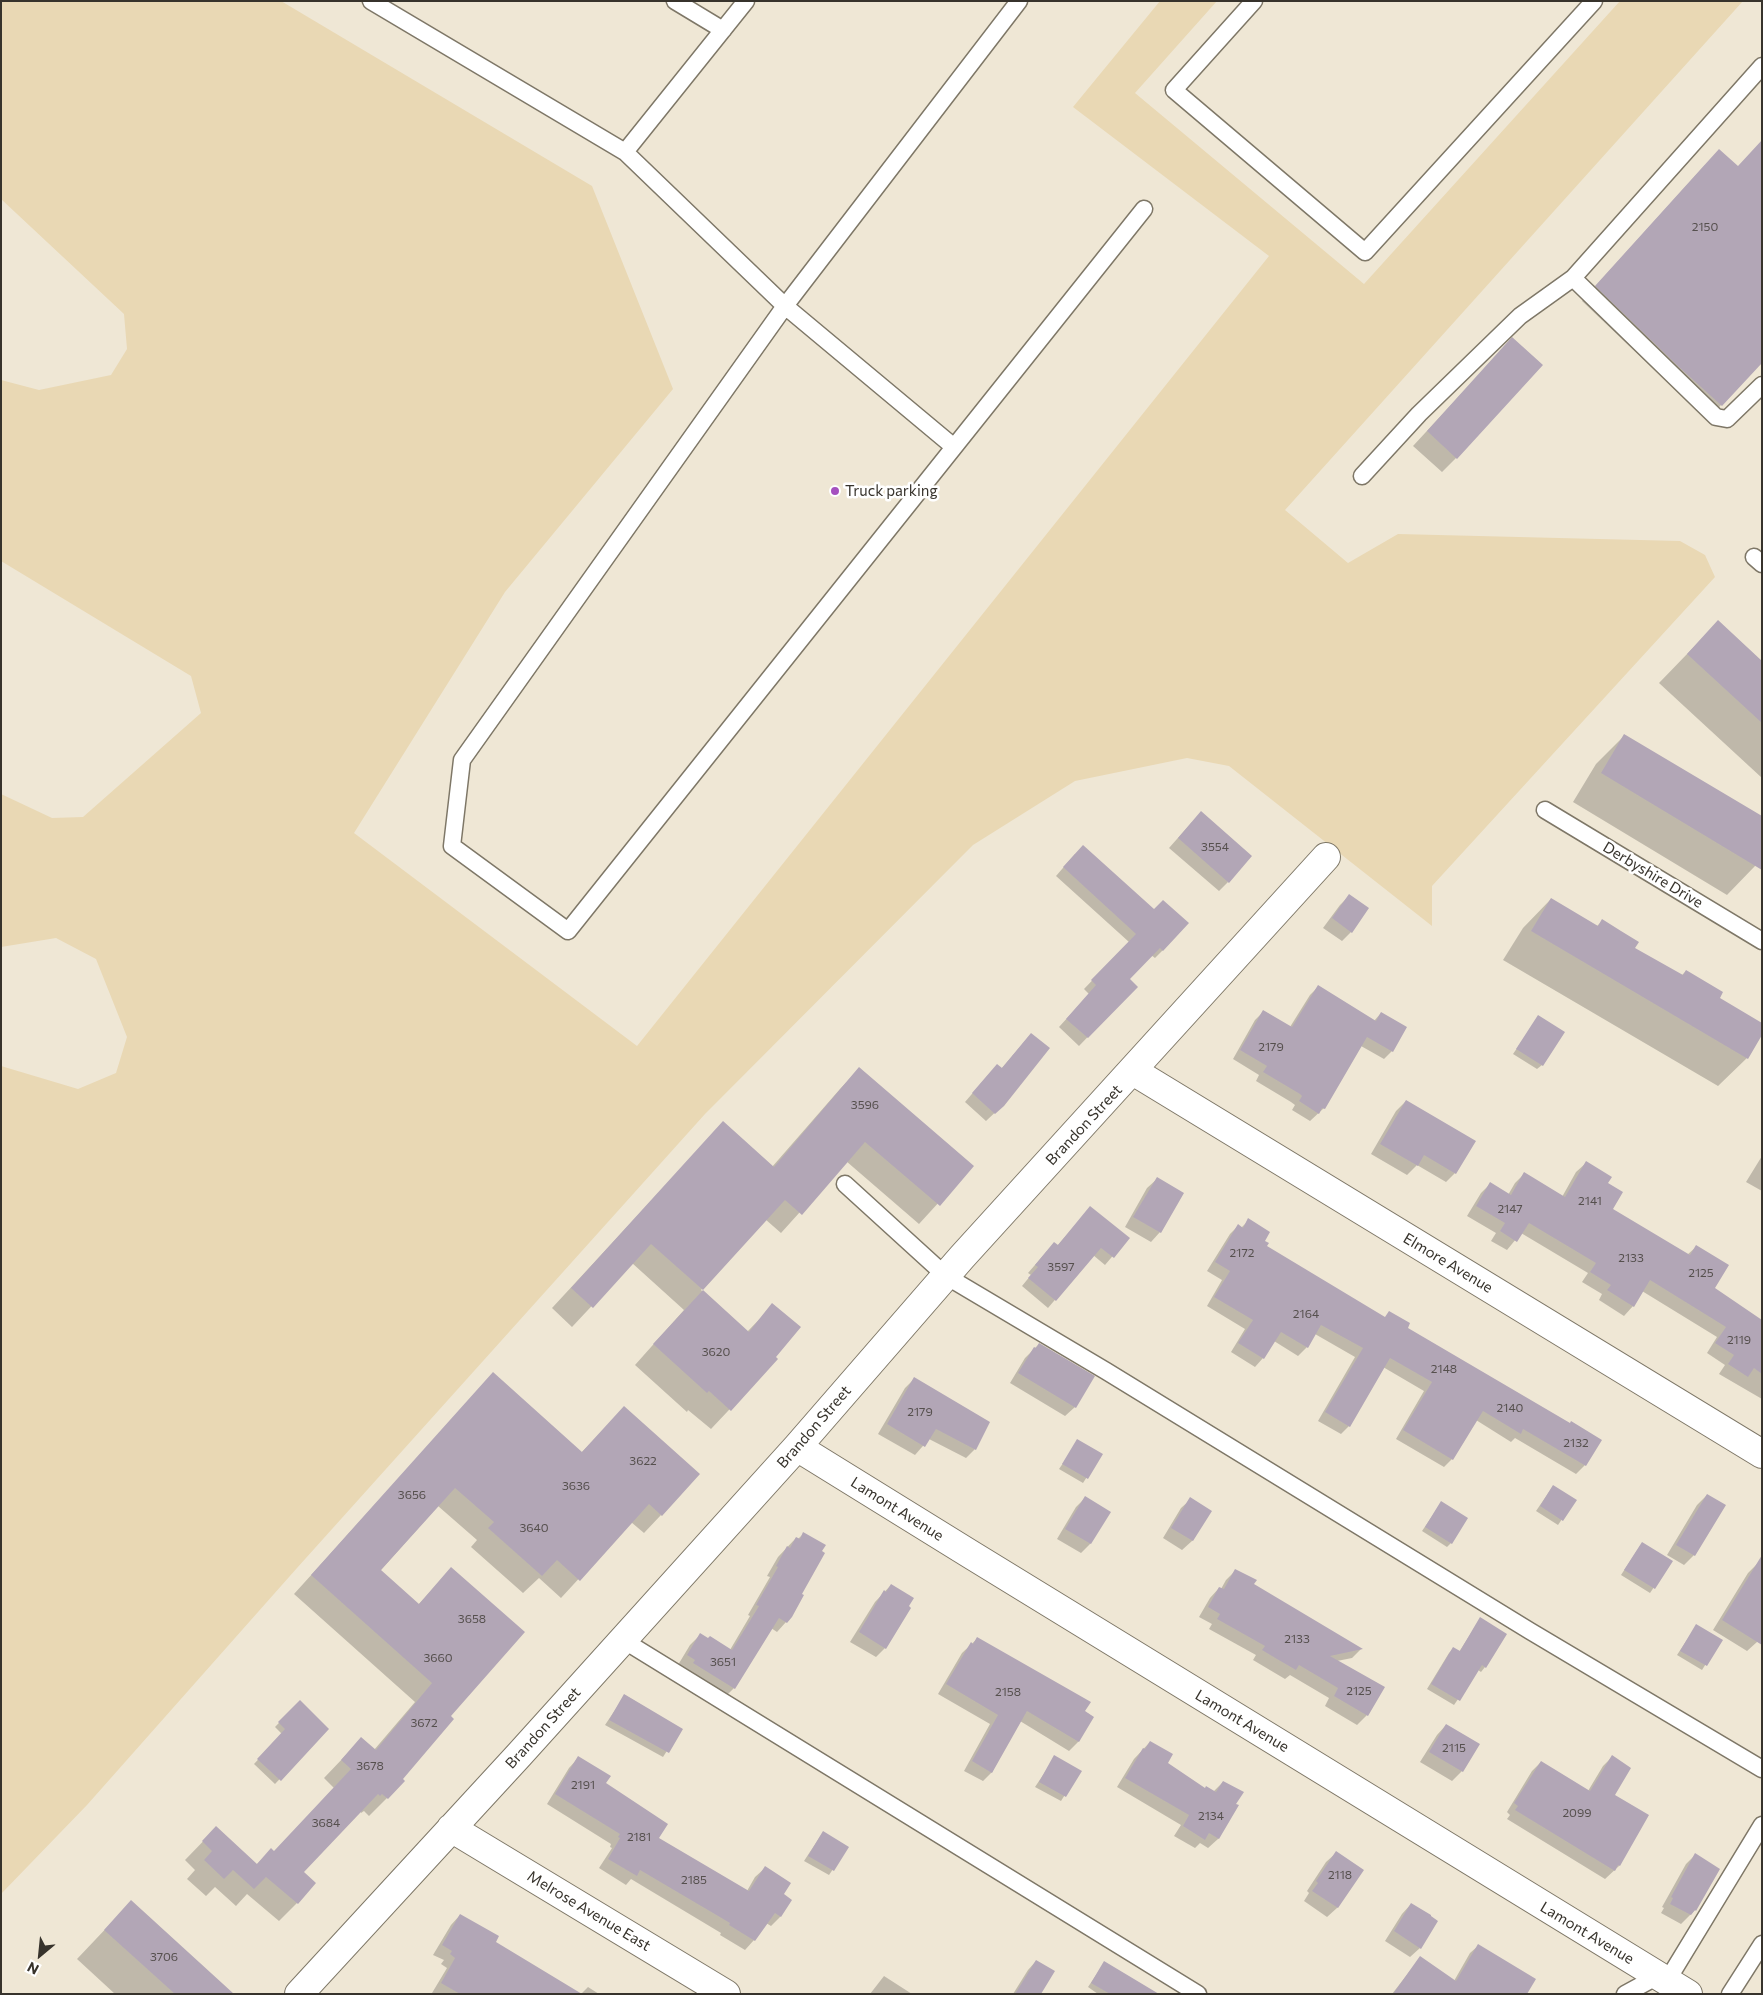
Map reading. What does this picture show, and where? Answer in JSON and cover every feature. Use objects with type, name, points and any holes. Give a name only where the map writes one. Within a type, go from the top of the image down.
[{"type":"street","name":"Brandon Street","points":[[299,1994],[623,1640],[797,1447],[946,1276],[1326,857]]},
{"type":"street","name":"Elmore Avenue","points":[[1133,1071],[1762,1454]]},
{"type":"street","name":"Lamont Avenue","points":[[797,1447],[1671,1984]]},
{"type":"street","name":"Melrose Avenue East","points":[[451,1828],[726,1994]]},
{"type":"lane","points":[[371,1],[625,152],[786,306],[954,448]]},
{"type":"lane","points":[[675,1],[723,30]]},
{"type":"lane","points":[[625,152],[746,1]]},
{"type":"lane","points":[[1019,1],[786,306],[462,760],[452,846],[568,932],[1144,209]]},
{"type":"lane","points":[[1254,1],[1174,90],[1365,252],[1594,1]]},
{"type":"lane","points":[[1362,476],[1419,414],[1520,316],[1573,278],[1762,66]]},
{"type":"lane","points":[[1573,278],[1716,417],[1727,419],[1762,385]]},
{"type":"lane","name":"Derbyshire Drive","points":[[1545,810],[1762,941]]},
{"type":"lane","points":[[845,1184],[946,1276],[1114,1376],[1530,1631],[1762,1769]]},
{"type":"lane","points":[[623,1640],[1198,1994]]},
{"type":"lane","points":[[1624,1994],[1671,1984],[1762,1825]]},
{"type":"lane","points":[[1730,1994],[1762,1944]]},
{"type":"shaded area","points":[[1,1],[281,1],[592,186],[673,389],[505,592],[354,833],[637,1046],[1269,256],[1073,107],[1160,1],[1217,1],[1135,93],[1364,284],[1620,1],[1743,1],[1285,510],[1348,563],[1398,534],[1680,541],[1705,555],[1715,577],[1432,886],[1432,926],[1229,766],[1187,758],[1075,781],[973,845],[705,1114],[87,1805],[1,1894],[1,1066],[78,1089],[116,1073],[127,1037],[96,959],[56,938],[1,947],[1,794],[52,818],[83,817],[201,713],[191,676],[1,561],[1,380],[39,390],[111,375],[127,349],[124,314],[1,199]]},
{"type":"building","points":[[1762,140],[1762,363],[1722,406],[1595,286],[1719,149],[1738,166]]},
{"type":"building","points":[[1512,337],[1543,365],[1457,459],[1427,431]]},
{"type":"building","points":[[1718,620],[1762,661],[1762,723],[1687,654]]},
{"type":"building","points":[[1624,734],[1762,816],[1762,870],[1601,773]]},
{"type":"building","points":[[1201,811],[1252,856],[1229,883],[1178,838]]},
{"type":"building","points":[[1083,845],[1154,909],[1163,900],[1189,923],[1163,951],[1160,948],[1130,979],[1138,987],[1088,1038],[1066,1019],[1096,985],[1091,980],[1136,934],[1063,867]]},
{"type":"building","points":[[1349,894],[1369,908],[1352,933],[1332,918]]},
{"type":"building","points":[[1551,898],[1598,926],[1602,919],[1639,942],[1635,948],[1683,975],[1686,970],[1723,992],[1720,998],[1762,1023],[1762,1035],[1748,1059],[1531,931]]},
{"type":"building","points":[[1318,985],[1376,1021],[1381,1012],[1407,1027],[1393,1052],[1367,1037],[1325,1109],[1322,1108],[1319,1114],[1299,1101],[1302,1096],[1300,1094],[1263,1072],[1267,1066],[1240,1050],[1263,1010],[1292,1027]]},
{"type":"building","points":[[1538,1015],[1565,1032],[1543,1066],[1516,1049]]},
{"type":"building","points":[[1031,1033],[1050,1048],[1004,1106],[995,1114],[972,1093],[997,1064],[1002,1068]]},
{"type":"building","points":[[859,1067],[974,1166],[940,1206],[865,1142],[802,1215],[785,1200],[703,1290],[651,1244],[593,1308],[571,1288],[723,1121],[774,1167]]},
{"type":"building","points":[[1406,1100],[1476,1141],[1456,1174],[1424,1155],[1418,1166],[1380,1144]]},
{"type":"building","points":[[1586,1161],[1612,1177],[1608,1183],[1623,1192],[1613,1209],[1690,1255],[1696,1245],[1729,1265],[1715,1288],[1762,1320],[1762,1374],[1754,1368],[1748,1377],[1728,1364],[1734,1355],[1715,1343],[1726,1327],[1650,1280],[1634,1307],[1607,1290],[1611,1285],[1590,1272],[1596,1263],[1529,1223],[1517,1242],[1500,1231],[1505,1223],[1476,1206],[1490,1182],[1511,1195],[1524,1172],[1565,1197]]},
{"type":"building","points":[[1157,1177],[1184,1193],[1161,1233],[1133,1217]]},
{"type":"building","points":[[1090,1206],[1130,1238],[1114,1258],[1101,1248],[1056,1301],[1028,1278],[1038,1267],[1035,1265],[1054,1242],[1058,1245]]},
{"type":"building","points":[[1248,1218],[1270,1232],[1265,1241],[1269,1243],[1267,1246],[1385,1317],[1389,1311],[1410,1323],[1408,1328],[1602,1440],[1586,1466],[1523,1429],[1521,1434],[1483,1411],[1453,1460],[1403,1430],[1432,1382],[1390,1358],[1350,1427],[1325,1412],[1363,1348],[1321,1325],[1308,1348],[1281,1332],[1264,1359],[1238,1343],[1253,1320],[1214,1297],[1230,1271],[1215,1262],[1238,1224],[1243,1228]]},
{"type":"building","points":[[703,1290],[749,1332],[772,1303],[801,1327],[776,1357],[778,1359],[731,1411],[709,1391],[707,1393],[653,1344]]},
{"type":"building","points":[[1039,1343],[1095,1376],[1076,1408],[1018,1373],[1034,1347],[1036,1348]]},
{"type":"building","points":[[493,1372],[582,1452],[624,1406],[700,1474],[662,1516],[649,1504],[580,1581],[557,1560],[542,1576],[488,1528],[494,1522],[455,1488],[381,1570],[419,1604],[451,1567],[525,1632],[451,1716],[454,1719],[403,1779],[405,1781],[388,1799],[382,1794],[380,1796],[378,1794],[304,1872],[316,1883],[298,1904],[266,1877],[254,1889],[233,1870],[224,1879],[204,1860],[212,1851],[202,1841],[216,1826],[257,1864],[271,1848],[274,1851],[351,1769],[341,1760],[361,1737],[376,1750],[432,1683],[311,1575]]},
{"type":"building","points":[[914,1377],[990,1422],[976,1450],[936,1429],[925,1447],[887,1424]]},
{"type":"building","points":[[1077,1439],[1103,1454],[1088,1479],[1062,1464]]},
{"type":"building","points":[[1553,1485],[1577,1500],[1563,1521],[1540,1506]]},
{"type":"building","points":[[1707,1494],[1726,1505],[1695,1556],[1676,1545]]},
{"type":"building","points":[[1085,1496],[1111,1512],[1091,1544],[1065,1529]]},
{"type":"building","points":[[1190,1497],[1212,1511],[1193,1541],[1171,1528]]},
{"type":"building","points":[[1441,1501],[1468,1518],[1452,1544],[1425,1527]]},
{"type":"building","points":[[803,1532],[826,1545],[822,1551],[825,1553],[802,1594],[804,1595],[792,1617],[787,1623],[779,1618],[735,1689],[693,1663],[695,1660],[687,1655],[700,1633],[708,1638],[710,1636],[732,1650],[759,1606],[756,1605],[778,1567],[776,1566],[787,1546],[790,1548],[796,1537],[800,1539]]},
{"type":"building","points":[[1642,1542],[1673,1561],[1655,1589],[1624,1570]]},
{"type":"building","points":[[1762,1555],[1762,1645],[1722,1620]]},
{"type":"building","points":[[1235,1569],[1257,1580],[1254,1584],[1363,1649],[1330,1656],[1385,1687],[1368,1716],[1334,1696],[1338,1688],[1299,1665],[1296,1670],[1262,1650],[1265,1646],[1217,1619],[1220,1614],[1208,1607],[1219,1587],[1224,1589]]},
{"type":"building","points":[[891,1584],[914,1598],[909,1606],[911,1608],[886,1649],[859,1632],[884,1590],[886,1592]]},
{"type":"building","points":[[1480,1617],[1507,1634],[1486,1668],[1482,1665],[1460,1701],[1431,1684],[1453,1647],[1460,1651]]},
{"type":"building","points":[[1696,1624],[1723,1640],[1707,1666],[1680,1651]]},
{"type":"building","points":[[977,1637],[1091,1702],[1085,1711],[1094,1717],[1079,1742],[1027,1711],[992,1773],[972,1761],[998,1715],[946,1684],[971,1642],[973,1644]]},
{"type":"building","points":[[624,1694],[683,1729],[669,1753],[609,1720]]},
{"type":"building","points":[[300,1700],[329,1729],[281,1781],[257,1759],[285,1729],[278,1722]]},
{"type":"building","points":[[1446,1724],[1480,1744],[1463,1772],[1429,1752]]},
{"type":"building","points":[[1150,1741],[1173,1754],[1168,1763],[1205,1788],[1206,1786],[1216,1792],[1223,1781],[1244,1792],[1236,1804],[1239,1805],[1219,1839],[1209,1833],[1205,1840],[1183,1826],[1189,1815],[1125,1778],[1143,1748],[1145,1749]]},
{"type":"building","points":[[1054,1755],[1082,1771],[1066,1797],[1039,1782]]},
{"type":"building","points":[[1612,1755],[1631,1768],[1615,1795],[1649,1815],[1620,1866],[1618,1865],[1615,1871],[1515,1810],[1518,1806],[1514,1803],[1541,1761],[1590,1791]]},
{"type":"building","points":[[578,1756],[611,1776],[606,1783],[668,1824],[659,1838],[749,1891],[765,1866],[791,1883],[784,1894],[792,1900],[781,1917],[775,1913],[755,1941],[729,1925],[730,1923],[640,1870],[637,1876],[608,1859],[620,1838],[618,1837],[620,1834],[555,1794]]},
{"type":"building","points":[[823,1831],[849,1847],[834,1871],[808,1856]]},
{"type":"building","points":[[1336,1851],[1364,1870],[1338,1908],[1312,1891],[1318,1883],[1316,1881]]},
{"type":"building","points":[[1695,1853],[1720,1869],[1696,1911],[1691,1915],[1670,1904],[1673,1898],[1671,1897]]},
{"type":"building","points":[[131,1900],[234,1994],[175,1994],[104,1930]]},
{"type":"building","points":[[1411,1903],[1438,1921],[1421,1949],[1394,1931]]},
{"type":"building","points":[[460,1914],[499,1936],[496,1942],[582,1994],[460,1994],[441,1983],[455,1958],[450,1954],[452,1951],[442,1945]]},
{"type":"building","points":[[1478,1944],[1536,1979],[1527,1994],[1393,1994],[1420,1956],[1456,1981]]},
{"type":"building","points":[[1036,1960],[1055,1971],[1041,1994],[1015,1994]]},
{"type":"building","points":[[1104,1961],[1159,1994],[1110,1994],[1091,1983]]},
{"type":"place","name":"Truck parking","points":[[835,491]]}]
